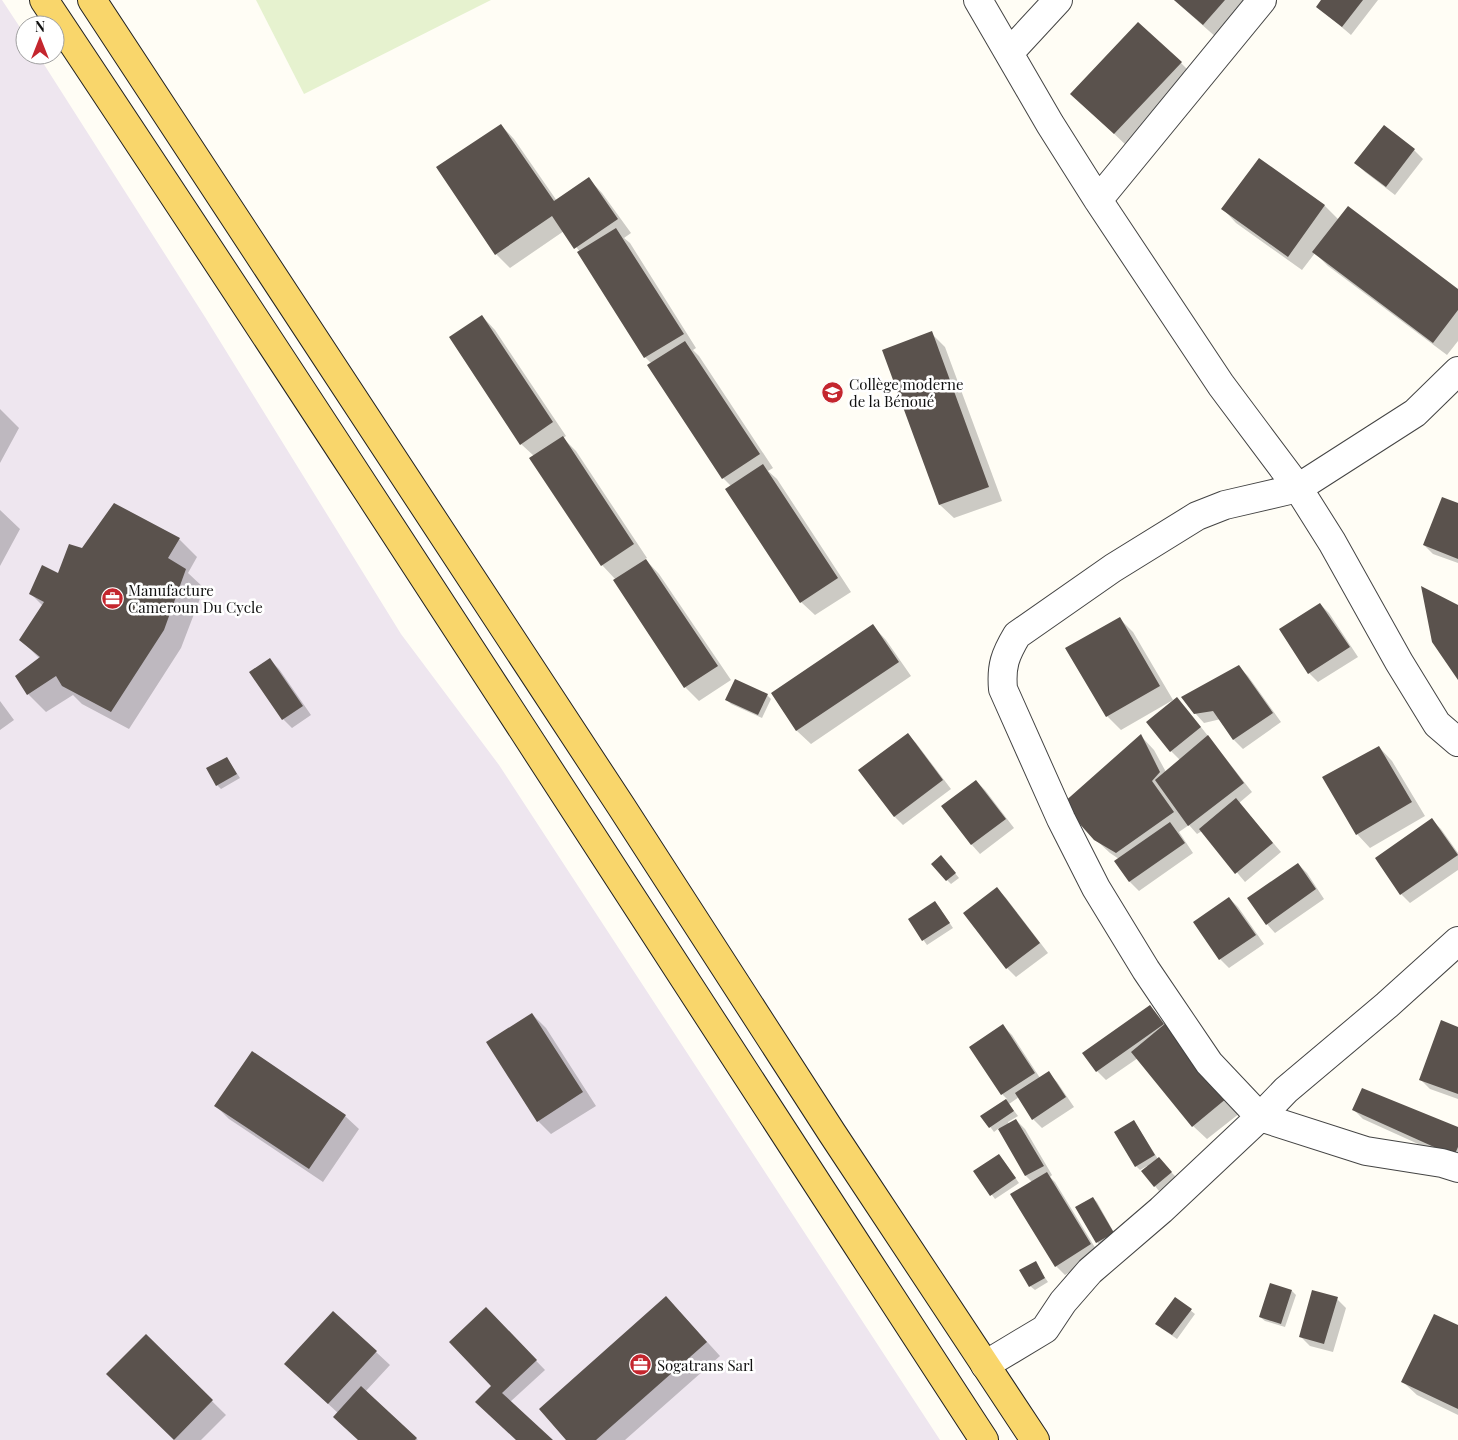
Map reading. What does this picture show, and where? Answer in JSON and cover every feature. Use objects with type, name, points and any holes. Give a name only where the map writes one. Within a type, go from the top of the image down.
[{"type":"main road","points":[[44,0],[230,280],[984,1440]]},
{"type":"main road","points":[[92,0],[626,814],[832,1133],[1035,1440]]},
{"type":"main road","points":[[230,280],[261,259]]},
{"type":"main road","points":[[797,1154],[832,1133]]},
{"type":"street","points":[[978,0],[1050,124],[1098,200],[1221,385],[1298,488],[1332,542],[1390,647],[1437,724],[1458,742]]},
{"type":"street","points":[[1009,53],[1058,0]]},
{"type":"street","points":[[1098,200],[1262,0]]},
{"type":"street","points":[[1458,371],[1415,413],[1298,488],[1225,505],[1204,514],[1112,568],[1017,634],[1007,651],[1002,670],[1003,689],[1061,819],[1096,888],[1146,970],[1209,1063],[1260,1117],[1366,1150],[1442,1163],[1458,1168]]},
{"type":"street","points":[[985,1365],[1045,1329],[1063,1302],[1090,1271],[1161,1210],[1286,1090],[1387,1005],[1458,941]]},
{"type":"shaded area","points":[[0,0],[2,0],[15,20],[15,65],[44,65],[205,317],[401,634],[499,765],[940,1440],[0,1440]]},
{"type":"green space","points":[[256,0],[491,0],[304,94]]},
{"type":"building","points":[[1174,0],[1225,0],[1203,25]]},
{"type":"building","points":[[1321,0],[1363,0],[1342,27],[1316,7]]},
{"type":"building","points":[[1138,22],[1182,62],[1114,134],[1070,94]]},
{"type":"building","points":[[501,124],[554,201],[589,177],[618,219],[574,249],[552,216],[495,255],[436,167]]},
{"type":"building","points":[[1384,125],[1415,149],[1386,187],[1354,163]]},
{"type":"building","points":[[1259,158],[1325,205],[1288,257],[1221,209]]},
{"type":"building","points":[[1348,206],[1458,289],[1458,310],[1433,343],[1312,252]]},
{"type":"building","points":[[616,228],[684,334],[644,358],[577,252]]},
{"type":"building","points":[[482,315],[553,422],[520,445],[449,337]]},
{"type":"building","points":[[932,331],[989,487],[939,505],[882,350]]},
{"type":"building","points":[[685,341],[760,454],[722,479],[647,365]]},
{"type":"building","points":[[563,436],[634,544],[601,566],[529,458]]},
{"type":"building","points":[[763,464],[838,578],[800,603],[725,489]]},
{"type":"building","points":[[1442,497],[1458,503],[1458,559],[1423,545]]},
{"type":"building","points":[[114,503],[180,538],[168,558],[186,569],[164,630],[111,712],[62,686],[56,676],[27,695],[15,676],[40,657],[19,640],[44,602],[29,594],[42,565],[58,573],[69,544],[82,548]]},
{"type":"building","points":[[646,559],[718,666],[684,688],[613,580]]},
{"type":"building","points":[[1421,586],[1458,605],[1458,680],[1432,642]]},
{"type":"building","points":[[1320,603],[1350,647],[1308,674],[1279,629]]},
{"type":"building","points":[[1120,617],[1160,686],[1106,717],[1065,648]]},
{"type":"building","points":[[873,624],[899,662],[796,731],[771,693]]},
{"type":"building","points":[[270,658],[303,706],[282,720],[249,672]]},
{"type":"building","points":[[1239,665],[1273,713],[1233,740],[1213,711],[1194,714],[1181,697]]},
{"type":"building","points":[[735,679],[768,694],[758,715],[725,700]]},
{"type":"building","points":[[1177,697],[1201,727],[1170,752],[1146,722]]},
{"type":"building","points":[[908,733],[943,780],[894,817],[858,770]]},
{"type":"building","points":[[1141,734],[1160,772],[1152,781],[1174,812],[1116,853],[1094,840],[1062,804]]},
{"type":"building","points":[[1208,735],[1244,783],[1188,826],[1155,780]]},
{"type":"building","points":[[1379,746],[1412,802],[1356,835],[1322,777]]},
{"type":"building","points":[[227,757],[237,774],[216,786],[206,768]]},
{"type":"building","points":[[976,780],[1006,819],[971,845],[941,806]]},
{"type":"building","points":[[1236,798],[1273,843],[1235,874],[1199,829]]},
{"type":"building","points":[[1432,818],[1458,855],[1400,895],[1375,858]]},
{"type":"building","points":[[1170,822],[1185,843],[1129,882],[1114,861]]},
{"type":"building","points":[[941,855],[956,873],[946,881],[931,864]]},
{"type":"building","points":[[1298,863],[1316,889],[1266,925],[1247,898]]},
{"type":"building","points":[[997,887],[1040,943],[1006,969],[963,913]]},
{"type":"building","points":[[1229,897],[1256,935],[1219,960],[1193,922]]},
{"type":"building","points":[[935,901],[950,923],[922,941],[908,919]]},
{"type":"building","points":[[1150,1005],[1164,1024],[1096,1072],[1082,1053]]},
{"type":"building","points":[[532,1013],[583,1092],[537,1122],[486,1042]]},
{"type":"building","points":[[1441,1020],[1458,1027],[1458,1094],[1419,1080]]},
{"type":"building","points":[[1166,1023],[1227,1098],[1192,1127],[1131,1052]]},
{"type":"building","points":[[1003,1024],[1035,1073],[1001,1095],[969,1047]]},
{"type":"building","points":[[252,1051],[346,1115],[309,1169],[214,1106]]},
{"type":"building","points":[[1049,1071],[1066,1097],[1032,1120],[1015,1093]]},
{"type":"building","points":[[1362,1088],[1458,1127],[1458,1147],[1454,1156],[1352,1110]]},
{"type":"building","points":[[1006,1099],[1014,1111],[989,1128],[980,1116]]},
{"type":"building","points":[[1016,1119],[1044,1166],[1025,1176],[998,1129]]},
{"type":"building","points":[[1134,1120],[1155,1155],[1135,1167],[1114,1132]]},
{"type":"building","points":[[999,1154],[1016,1178],[990,1196],[973,1171]]},
{"type":"building","points":[[1159,1157],[1172,1172],[1154,1187],[1141,1171]]},
{"type":"building","points":[[1047,1172],[1091,1244],[1055,1267],[1010,1194]]},
{"type":"building","points":[[1093,1197],[1114,1233],[1096,1243],[1075,1207]]},
{"type":"building","points":[[1036,1261],[1045,1278],[1029,1287],[1019,1270]]},
{"type":"building","points":[[1270,1283],[1292,1290],[1281,1324],[1259,1317]]},
{"type":"building","points":[[1312,1290],[1338,1297],[1324,1344],[1299,1337]]},
{"type":"building","points":[[666,1296],[707,1342],[596,1440],[566,1440],[539,1409]]},
{"type":"building","points":[[1175,1297],[1192,1309],[1172,1335],[1155,1324]]},
{"type":"building","points":[[486,1307],[537,1360],[502,1393],[553,1440],[516,1440],[475,1402],[491,1386],[449,1342]]},
{"type":"building","points":[[333,1311],[377,1351],[328,1404],[284,1364]]},
{"type":"building","points":[[1434,1314],[1458,1325],[1458,1409],[1401,1382]]},
{"type":"building","points":[[146,1334],[213,1400],[174,1440],[106,1374]]},
{"type":"building","points":[[361,1386],[417,1438],[415,1440],[358,1440],[333,1417]]},
{"type":"place","name":"Collège moderne de la Bénoué","points":[[833,393]]},
{"type":"place","name":"Manufacture Cameroun Du Cycle","points":[[112,599]]},
{"type":"place","name":"Sogatrans Sarl","points":[[641,1365]]}]
